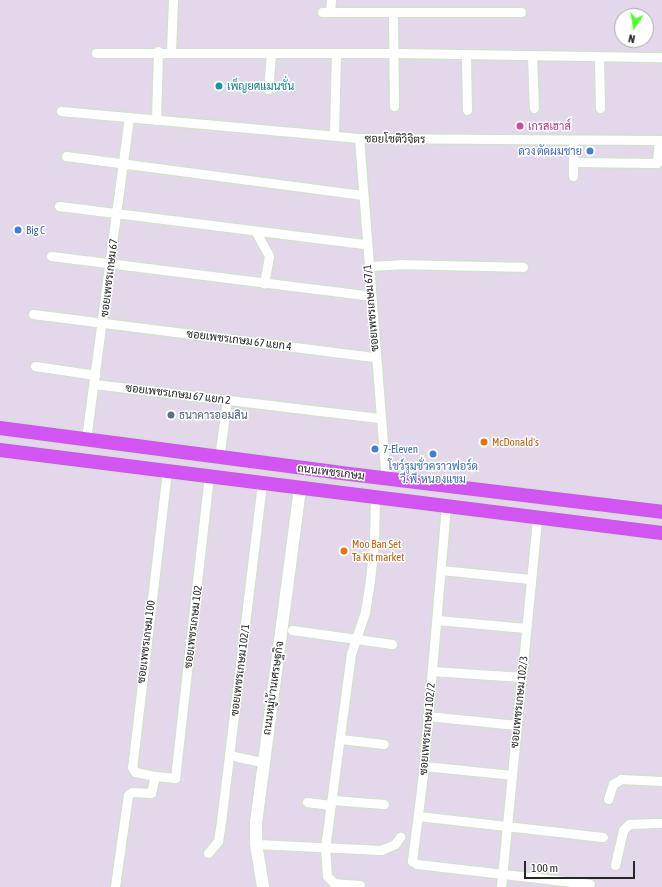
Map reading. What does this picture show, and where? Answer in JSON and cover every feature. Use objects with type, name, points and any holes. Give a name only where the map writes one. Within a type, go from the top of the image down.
[{"type":"main road","name":"ถนนเพชรเกษม","points":[[0,428],[220,458],[662,512]]},
{"type":"main road","name":"ถนนเพชรเกษม","points":[[0,450],[662,532]]},
{"type":"main road","points":[[300,488],[303,468]]},
{"type":"street","points":[[171,51],[173,0]]},
{"type":"street","points":[[331,0],[326,12],[521,12]]},
{"type":"street","points":[[393,12],[394,106]]},
{"type":"street","points":[[156,120],[158,51]]},
{"type":"street","points":[[96,53],[171,51],[271,54],[394,53],[662,57]]},
{"type":"street","points":[[334,134],[336,53]]},
{"type":"street","points":[[268,89],[271,54]]},
{"type":"street","points":[[466,55],[468,110]]},
{"type":"street","points":[[532,56],[534,108]]},
{"type":"street","points":[[599,57],[600,108]]},
{"type":"street","name":"ซอยโชติวิจิตร","points":[[61,111],[334,134],[359,138],[660,140]]},
{"type":"street","name":"ซอยเพชรเกษม 67","points":[[86,439],[103,323],[129,117]]},
{"type":"street","name":"ซอยเพชรเกษม 67/1","points":[[359,138],[366,244],[386,479]]},
{"type":"street","points":[[573,162],[657,163],[660,140]]},
{"type":"street","points":[[573,146],[573,176]]},
{"type":"street","points":[[66,156],[124,162],[363,195]]},
{"type":"street","points":[[59,206],[117,215],[366,244]]},
{"type":"street","points":[[257,234],[269,256],[264,284]]},
{"type":"street","points":[[51,256],[264,284],[371,296]]},
{"type":"street","points":[[368,266],[401,264],[524,267]]},
{"type":"street","name":"ซอยเพชรเกษม 67 แยก 4","points":[[33,314],[375,357]]},
{"type":"street","name":"ซอยเพชรเกษม 67 แยก 2","points":[[35,366],[94,379],[227,400],[381,418]]},
{"type":"street","points":[[220,458],[227,400]]},
{"type":"street","name":"ซอยเพชรเกษม 100","points":[[167,470],[132,767],[135,772],[175,778]]},
{"type":"street","name":"ซอยเพชรเกษม 102","points":[[175,778],[208,476]]},
{"type":"street","name":"ซอยเพชรเกษม 102/1","points":[[208,853],[219,836],[262,483]]},
{"type":"street","name":"ถนนหมู่บ้านเศรษฐกิจ","points":[[263,887],[256,844],[263,762],[300,488]]},
{"type":"street","points":[[360,885],[334,883],[327,876],[326,848],[351,654],[365,612],[370,580],[374,542],[375,497]]},
{"type":"street","name":"ซอยเพชรเกษม 102/2","points":[[446,506],[437,620],[427,716],[424,766],[412,861],[417,864],[503,874]]},
{"type":"street","name":"ซอยเพชรเกษม 102/3","points":[[501,887],[537,517]]},
{"type":"street","points":[[441,570],[531,579]]},
{"type":"street","points":[[437,620],[526,628]]},
{"type":"street","points":[[292,630],[392,644]]},
{"type":"street","points":[[432,671],[522,677]]},
{"type":"street","points":[[427,716],[517,725]]},
{"type":"street","points":[[340,739],[384,744]]},
{"type":"street","points":[[230,755],[263,762]]},
{"type":"street","points":[[424,766],[512,775]]},
{"type":"street","points":[[115,886],[128,795],[132,792],[151,793],[155,776]]},
{"type":"street","points":[[608,799],[613,784],[621,779],[662,781]]},
{"type":"street","points":[[307,802],[384,804]]},
{"type":"street","points":[[418,816],[508,824],[603,837]]},
{"type":"street","points":[[615,865],[623,830],[629,824],[662,823]]},
{"type":"street","points":[[256,844],[381,850],[395,844],[400,837]]},
{"type":"street","points":[[503,874],[590,884]]},
{"type":"place","name":"เพ็ญยศแมนชั่น","points":[[219,86]]},
{"type":"place","name":"เกรสเฮาส์","points":[[520,126]]},
{"type":"place","name":"ดวง ตัดผมชาย","points":[[590,151]]},
{"type":"place","name":"Big C","points":[[18,230]]},
{"type":"place","name":"ธนาคารออมสิน","points":[[171,415]]},
{"type":"place","name":"McDonald's","points":[[484,442]]},
{"type":"place","name":"7-Eleven","points":[[375,449]]},
{"type":"place","name":"โชว์รูมชั่วคราวฟอร์ด วี. พี. หนองแขม","points":[[433,454]]},
{"type":"place","name":"Moo Ban Set Ta Kit market","points":[[344,551]]}]
